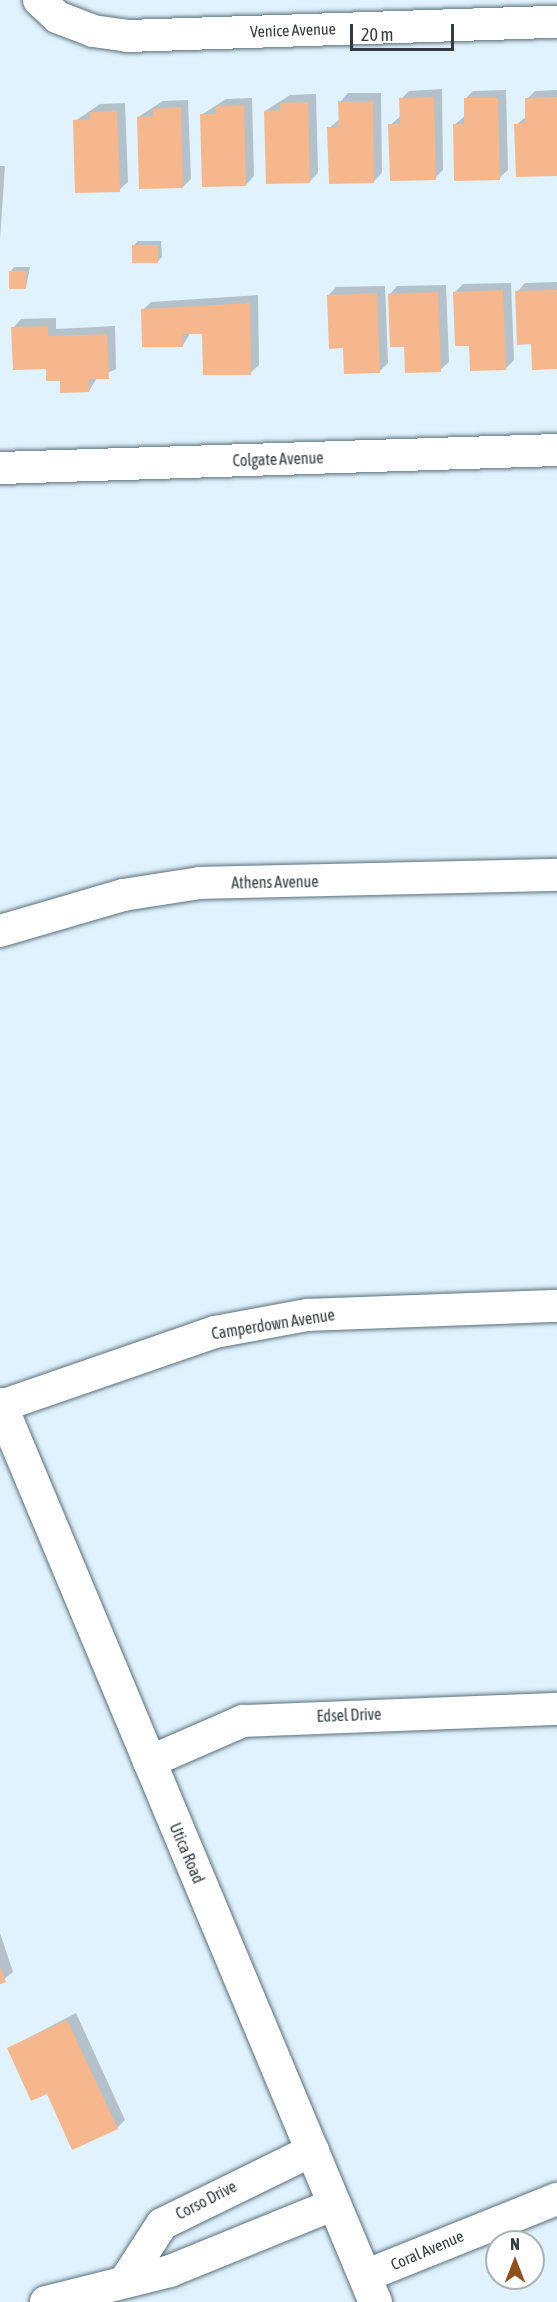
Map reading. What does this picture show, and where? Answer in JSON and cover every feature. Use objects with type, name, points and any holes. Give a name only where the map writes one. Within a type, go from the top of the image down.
[{"type":"main road","name":"Utica Road","points":[[1,1405],[370,2289]]},
{"type":"street","name":"Venice Avenue","points":[[39,0],[57,17],[93,31],[127,36],[557,22]]},
{"type":"street","name":"Colgate Avenue","points":[[0,468],[557,450]]},
{"type":"street","name":"Athens Avenue","points":[[0,931],[123,895],[200,883],[557,875]]},
{"type":"street","name":"Camperdown Avenue","points":[[1,1405],[130,1358],[238,1328],[308,1315],[557,1306]]},
{"type":"street","name":"Edsel Drive","points":[[149,1762],[243,1721],[557,1709]]},
{"type":"street","name":"Corso Drive","points":[[125,2281],[162,2223],[313,2150]]},
{"type":"street","name":"Coral Avenue","points":[[370,2289],[557,2199]]},
{"type":"street","points":[[46,2302],[170,2271],[335,2204]]},
{"type":"building","points":[[434,97],[436,180],[390,181],[388,124],[400,124],[399,98]]},
{"type":"building","points":[[557,97],[557,176],[516,177],[514,124],[525,124],[525,98]]},
{"type":"building","points":[[464,98],[498,98],[500,180],[454,181],[453,124],[464,124]]},
{"type":"building","points":[[338,101],[373,101],[374,183],[329,184],[327,127],[339,127]]},
{"type":"building","points":[[308,102],[310,183],[266,184],[264,111],[280,110],[280,103]]},
{"type":"building","points":[[244,105],[246,186],[202,187],[200,114],[216,114],[216,106]]},
{"type":"building","points":[[181,107],[183,188],[139,189],[137,117],[153,116],[153,109]]},
{"type":"building","points":[[117,111],[120,192],[75,193],[73,120],[90,119],[90,112]]},
{"type":"building","points":[[132,245],[158,245],[158,263],[132,263]]},
{"type":"building","points":[[9,271],[26,271],[26,289],[9,289]]},
{"type":"building","points":[[503,290],[506,370],[470,371],[469,346],[455,346],[453,292]]},
{"type":"building","points":[[557,290],[557,369],[532,370],[531,344],[517,345],[515,291]]},
{"type":"building","points":[[438,292],[441,372],[405,373],[404,347],[390,347],[388,294]]},
{"type":"building","points":[[377,293],[380,373],[344,374],[343,348],[329,349],[327,295]]},
{"type":"building","points":[[250,303],[251,375],[203,375],[202,334],[183,334],[183,347],[142,347],[141,309]]},
{"type":"building","points":[[48,326],[48,336],[107,334],[109,379],[89,379],[89,392],[60,393],[60,381],[46,381],[46,369],[13,370],[11,327]]},
{"type":"building","points":[[0,1966],[6,1982],[0,1984]]},
{"type":"building","points":[[67,2020],[118,2129],[72,2150],[47,2094],[31,2101],[7,2048]]}]
